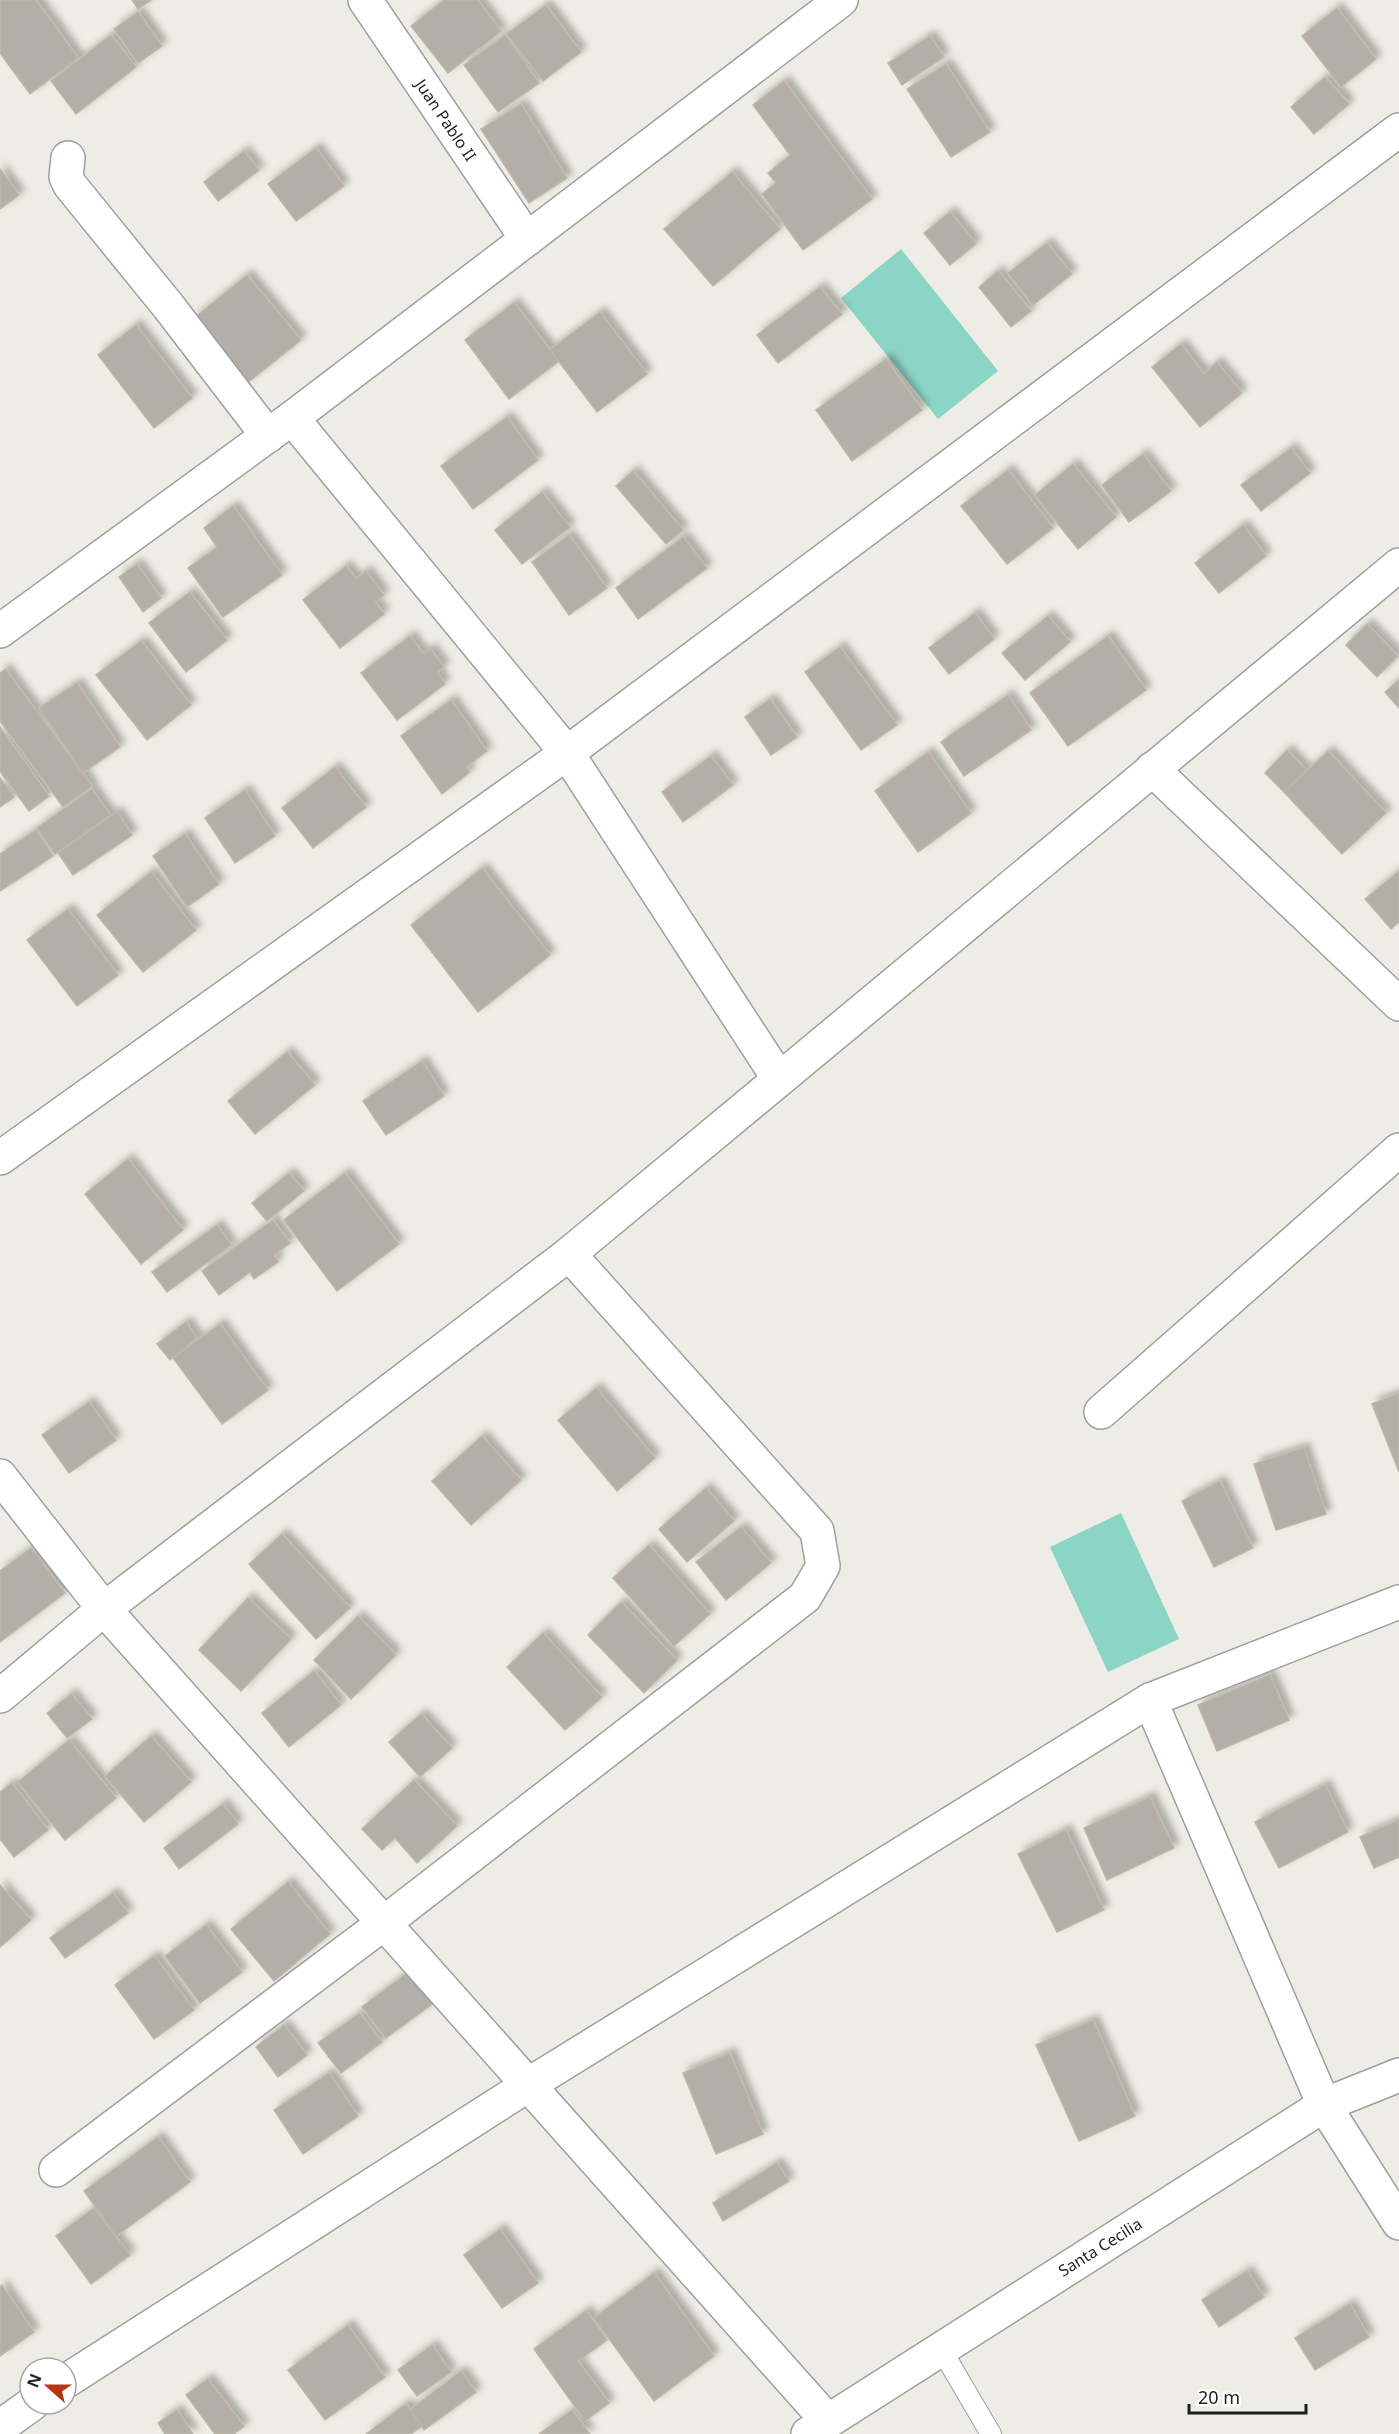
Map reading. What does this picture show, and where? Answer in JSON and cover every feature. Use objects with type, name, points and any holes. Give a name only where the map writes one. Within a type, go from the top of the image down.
[{"type":"street","name":"Juan Pablo II","points":[[365,0],[527,239]]},
{"type":"street","points":[[0,631],[280,427],[841,0]]},
{"type":"street","points":[[0,1158],[567,753],[1399,130]]},
{"type":"street","points":[[68,158],[66,177],[70,186],[169,307],[280,427],[567,753],[779,1079]]},
{"type":"street","points":[[0,1696],[104,1610],[569,1254],[1399,565]]},
{"type":"street","points":[[1152,769],[1399,1004]]},
{"type":"street","points":[[1101,1412],[1399,1150]]},
{"type":"street","points":[[56,2170],[384,1923],[805,1597],[823,1566],[817,1531],[569,1254]]},
{"type":"street","points":[[0,1476],[104,1610],[528,2085],[817,2427]]},
{"type":"street","points":[[78,2373],[528,2085],[1150,1700],[1399,1602]]},
{"type":"street","points":[[1150,1700],[1324,2105],[1399,2223]]},
{"type":"street","name":"Santa Cecilia","points":[[817,2427],[1324,2105],[1399,2075]]},
{"type":"street","points":[[0,2427],[18,2414]]},
{"type":"lane","points":[[940,2349],[991,2434]]},
{"type":"shaded area","points":[[901,249],[998,371],[938,419],[841,298]]},
{"type":"shaded area","points":[[1121,1513],[1179,1639],[1108,1672],[1050,1547]]},
{"type":"building","points":[[0,0],[36,0],[78,58],[30,94],[0,53]]},
{"type":"building","points":[[132,0],[151,0],[138,9]]},
{"type":"building","points":[[444,0],[478,0],[501,31],[448,73],[411,26]]},
{"type":"building","points":[[546,5],[581,52],[543,81],[507,34]]},
{"type":"building","points":[[1337,8],[1376,59],[1341,87],[1302,36]]},
{"type":"building","points":[[138,12],[162,46],[138,63],[114,29]]},
{"type":"building","points":[[111,35],[136,67],[76,114],[51,81]]},
{"type":"building","points":[[505,35],[539,83],[498,112],[464,65]]},
{"type":"building","points":[[930,36],[944,57],[902,85],[888,63]]},
{"type":"building","points":[[946,64],[990,132],[951,157],[907,89]]},
{"type":"building","points":[[1325,77],[1349,104],[1314,134],[1291,107]]},
{"type":"building","points":[[784,81],[872,199],[803,250],[762,194],[776,183],[768,173],[790,155],[753,105]]},
{"type":"building","points":[[521,104],[567,178],[529,203],[481,129]]},
{"type":"building","points":[[316,148],[344,186],[296,221],[268,184]]},
{"type":"building","points":[[244,151],[259,170],[218,201],[204,182]]},
{"type":"building","points":[[0,169],[19,195],[0,209]]},
{"type":"building","points":[[732,172],[780,229],[713,286],[664,229]]},
{"type":"building","points":[[950,212],[976,244],[950,265],[924,233]]},
{"type":"building","points":[[1047,243],[1072,274],[1033,305],[1008,273]]},
{"type":"building","points":[[998,271],[1031,311],[1011,327],[979,287]]},
{"type":"building","points":[[247,275],[301,340],[246,384],[194,318]]},
{"type":"building","points":[[820,287],[842,314],[778,363],[757,335]]},
{"type":"building","points":[[514,303],[559,361],[509,399],[465,340]]},
{"type":"building","points":[[600,312],[647,374],[597,412],[550,350]]},
{"type":"building","points":[[136,325],[192,398],[154,428],[98,355]]},
{"type":"building","points":[[1181,344],[1204,374],[1217,362],[1242,393],[1200,427],[1152,367]]},
{"type":"building","points":[[886,359],[922,410],[852,461],[816,410]]},
{"type":"building","points":[[507,417],[538,460],[473,509],[441,466]]},
{"type":"building","points":[[1291,448],[1310,473],[1261,511],[1241,485]]},
{"type":"building","points":[[1143,454],[1171,491],[1129,522],[1102,485]]},
{"type":"building","points":[[1073,464],[1116,517],[1078,549],[1035,495]]},
{"type":"building","points":[[1008,470],[1053,528],[1007,564],[961,506]]},
{"type":"building","points":[[633,471],[683,530],[666,544],[616,486]]},
{"type":"building","points":[[542,492],[570,527],[522,564],[495,530]]},
{"type":"building","points":[[233,506],[282,575],[223,617],[188,568],[217,547],[204,528]]},
{"type":"building","points":[[1243,525],[1266,556],[1219,593],[1195,563]]},
{"type":"building","points":[[569,535],[607,588],[569,615],[532,562]]},
{"type":"building","points":[[683,537],[707,568],[638,619],[616,588]]},
{"type":"building","points":[[137,564],[161,598],[143,612],[119,577]]},
{"type":"building","points":[[346,566],[356,579],[366,571],[384,595],[375,602],[384,614],[340,648],[303,600]]},
{"type":"building","points":[[190,592],[227,640],[186,672],[149,623]]},
{"type":"building","points":[[975,613],[994,639],[949,674],[929,648]]},
{"type":"building","points":[[1048,616],[1070,642],[1025,680],[1002,653]]},
{"type":"building","points":[[1367,624],[1398,656],[1377,677],[1346,645]]},
{"type":"building","points":[[410,636],[423,654],[431,649],[444,667],[437,672],[445,684],[397,720],[361,673]]},
{"type":"building","points":[[1108,636],[1146,690],[1068,746],[1030,693]]},
{"type":"building","points":[[141,641],[191,705],[147,740],[96,675]]},
{"type":"building","points":[[840,647],[897,725],[861,750],[805,672]]},
{"type":"building","points":[[5,669],[92,786],[63,807],[0,721],[0,673]]},
{"type":"building","points":[[1399,680],[1399,708],[1385,692]]},
{"type":"building","points":[[77,683],[120,747],[83,773],[39,708]]},
{"type":"building","points":[[1008,695],[1031,730],[964,776],[941,742]]},
{"type":"building","points":[[770,699],[797,737],[771,755],[745,717]]},
{"type":"building","points":[[451,700],[487,751],[466,767],[470,772],[442,794],[401,736]]},
{"type":"building","points":[[0,727],[49,796],[29,811],[0,771]]},
{"type":"building","points":[[1287,750],[1306,770],[1284,792],[1265,773]]},
{"type":"building","points":[[1328,751],[1386,813],[1342,854],[1284,792]]},
{"type":"building","points":[[928,752],[971,813],[918,852],[875,791]]},
{"type":"building","points":[[711,756],[733,785],[683,822],[662,792]]},
{"type":"building","points":[[335,767],[366,807],[313,848],[282,808]]},
{"type":"building","points":[[0,778],[14,797],[0,807]]},
{"type":"building","points":[[92,789],[110,815],[55,854],[37,828]]},
{"type":"building","points":[[245,790],[275,836],[235,863],[205,818]]},
{"type":"building","points":[[117,812],[132,835],[73,875],[58,853]]},
{"type":"building","points":[[36,830],[53,856],[0,891],[0,854]]},
{"type":"building","points":[[185,834],[219,884],[187,907],[153,856]]},
{"type":"building","points":[[482,868],[550,955],[478,1012],[411,925]]},
{"type":"building","points":[[1399,871],[1399,922],[1391,929],[1365,899]]},
{"type":"building","points":[[151,872],[196,930],[143,972],[97,915]]},
{"type":"building","points":[[68,909],[118,975],[77,1006],[27,940]]},
{"type":"building","points":[[287,1052],[315,1085],[255,1134],[228,1101]]},
{"type":"building","points":[[422,1061],[444,1096],[386,1135],[363,1101]]},
{"type":"building","points":[[128,1159],[183,1230],[141,1264],[85,1194]]},
{"type":"building","points":[[289,1173],[304,1191],[267,1221],[252,1203]]},
{"type":"building","points":[[345,1173],[399,1244],[337,1291],[284,1220]]},
{"type":"building","points":[[273,1220],[290,1243],[274,1255],[278,1262],[254,1279],[250,1272],[219,1295],[202,1271]]},
{"type":"building","points":[[217,1225],[231,1245],[167,1292],[152,1272]]},
{"type":"building","points":[[186,1322],[197,1338],[170,1360],[157,1344]]},
{"type":"building","points":[[220,1324],[268,1390],[222,1424],[173,1358]]},
{"type":"building","points":[[596,1388],[655,1458],[617,1491],[558,1420]]},
{"type":"building","points":[[1399,1393],[1399,1472],[1372,1404]]},
{"type":"building","points":[[89,1402],[116,1440],[69,1473],[42,1435]]},
{"type":"building","points":[[482,1436],[521,1480],[471,1525],[432,1481]]},
{"type":"building","points":[[1304,1448],[1326,1514],[1276,1530],[1254,1464]]},
{"type":"building","points":[[1220,1481],[1253,1548],[1214,1567],[1182,1501]]},
{"type":"building","points":[[706,1488],[734,1521],[687,1562],[659,1529]]},
{"type":"building","points":[[741,1527],[771,1563],[726,1600],[696,1562]]},
{"type":"building","points":[[282,1534],[350,1608],[316,1639],[249,1564]]},
{"type":"building","points":[[649,1545],[710,1614],[674,1646],[613,1578]]},
{"type":"building","points":[[31,1548],[65,1593],[0,1642],[0,1571]]},
{"type":"building","points":[[248,1598],[291,1639],[241,1691],[199,1650]]},
{"type":"building","points":[[621,1602],[677,1660],[644,1693],[588,1635]]},
{"type":"building","points":[[358,1616],[396,1655],[351,1699],[314,1660]]},
{"type":"building","points":[[543,1633],[602,1697],[565,1730],[507,1667]]},
{"type":"building","points":[[314,1671],[341,1705],[289,1747],[262,1713]]},
{"type":"building","points":[[1270,1675],[1289,1720],[1217,1751],[1198,1705]]},
{"type":"building","points":[[71,1694],[92,1719],[67,1738],[47,1713]]},
{"type":"building","points":[[421,1714],[452,1748],[420,1777],[389,1742]]},
{"type":"building","points":[[151,1736],[191,1782],[144,1822],[105,1776]]},
{"type":"building","points":[[69,1740],[116,1798],[65,1840],[18,1782]]},
{"type":"building","points":[[414,1780],[457,1826],[417,1863],[395,1838],[382,1850],[362,1829]]},
{"type":"building","points":[[12,1783],[48,1830],[14,1857],[0,1839],[0,1792]]},
{"type":"building","points":[[1325,1785],[1348,1832],[1279,1868],[1255,1822]]},
{"type":"building","points":[[1150,1797],[1174,1848],[1107,1880],[1084,1828]]},
{"type":"building","points":[[223,1804],[238,1824],[179,1869],[164,1848]]},
{"type":"building","points":[[1399,1820],[1399,1857],[1374,1868],[1360,1837]]},
{"type":"building","points":[[1066,1830],[1104,1910],[1057,1932],[1018,1854]]},
{"type":"building","points":[[288,1882],[330,1934],[274,1981],[231,1929]]},
{"type":"building","points":[[0,1885],[31,1920],[0,1947]]},
{"type":"building","points":[[113,1893],[128,1913],[65,1958],[50,1938]]},
{"type":"building","points":[[206,1925],[242,1972],[200,2003],[165,1956]]},
{"type":"building","points":[[154,1956],[194,2010],[154,2039],[115,1985]]},
{"type":"building","points":[[415,1967],[439,1999],[386,2038],[362,2007]]},
{"type":"building","points":[[360,2013],[382,2042],[341,2073],[318,2043]]},
{"type":"building","points":[[1093,2020],[1135,2116],[1079,2141],[1036,2045]]},
{"type":"building","points":[[284,2025],[307,2055],[278,2077],[256,2047]]},
{"type":"building","points":[[730,2053],[763,2134],[716,2154],[683,2073]]},
{"type":"building","points":[[329,2073],[358,2116],[303,2154],[274,2110]]},
{"type":"building","points":[[158,2137],[190,2182],[116,2236],[84,2191]]},
{"type":"building","points":[[777,2163],[789,2181],[723,2221],[713,2203]]},
{"type":"building","points":[[94,2208],[130,2255],[91,2284],[56,2236]]},
{"type":"building","points":[[500,2229],[538,2283],[502,2308],[464,2255]]},
{"type":"building","points":[[1247,2271],[1264,2297],[1219,2327],[1202,2300]]},
{"type":"building","points":[[654,2273],[714,2356],[654,2401],[594,2318]]},
{"type":"building","points":[[2,2285],[34,2332],[0,2356],[0,2287]]},
{"type":"building","points":[[1350,2304],[1369,2337],[1315,2370],[1295,2338]]},
{"type":"building","points":[[586,2311],[607,2340],[578,2361],[609,2403],[585,2421],[534,2349]]},
{"type":"building","points":[[348,2325],[385,2377],[325,2420],[288,2370]]},
{"type":"building","points":[[432,2345],[451,2372],[417,2396],[398,2370]]},
{"type":"building","points":[[461,2371],[476,2392],[424,2430],[410,2410]]},
{"type":"building","points":[[208,2379],[244,2426],[234,2434],[215,2434],[186,2395]]},
{"type":"building","points":[[406,2404],[422,2426],[411,2434],[366,2434]]},
{"type":"building","points":[[177,2410],[193,2434],[165,2434],[158,2423]]},
{"type":"building","points":[[572,2410],[590,2434],[539,2434]]}]
